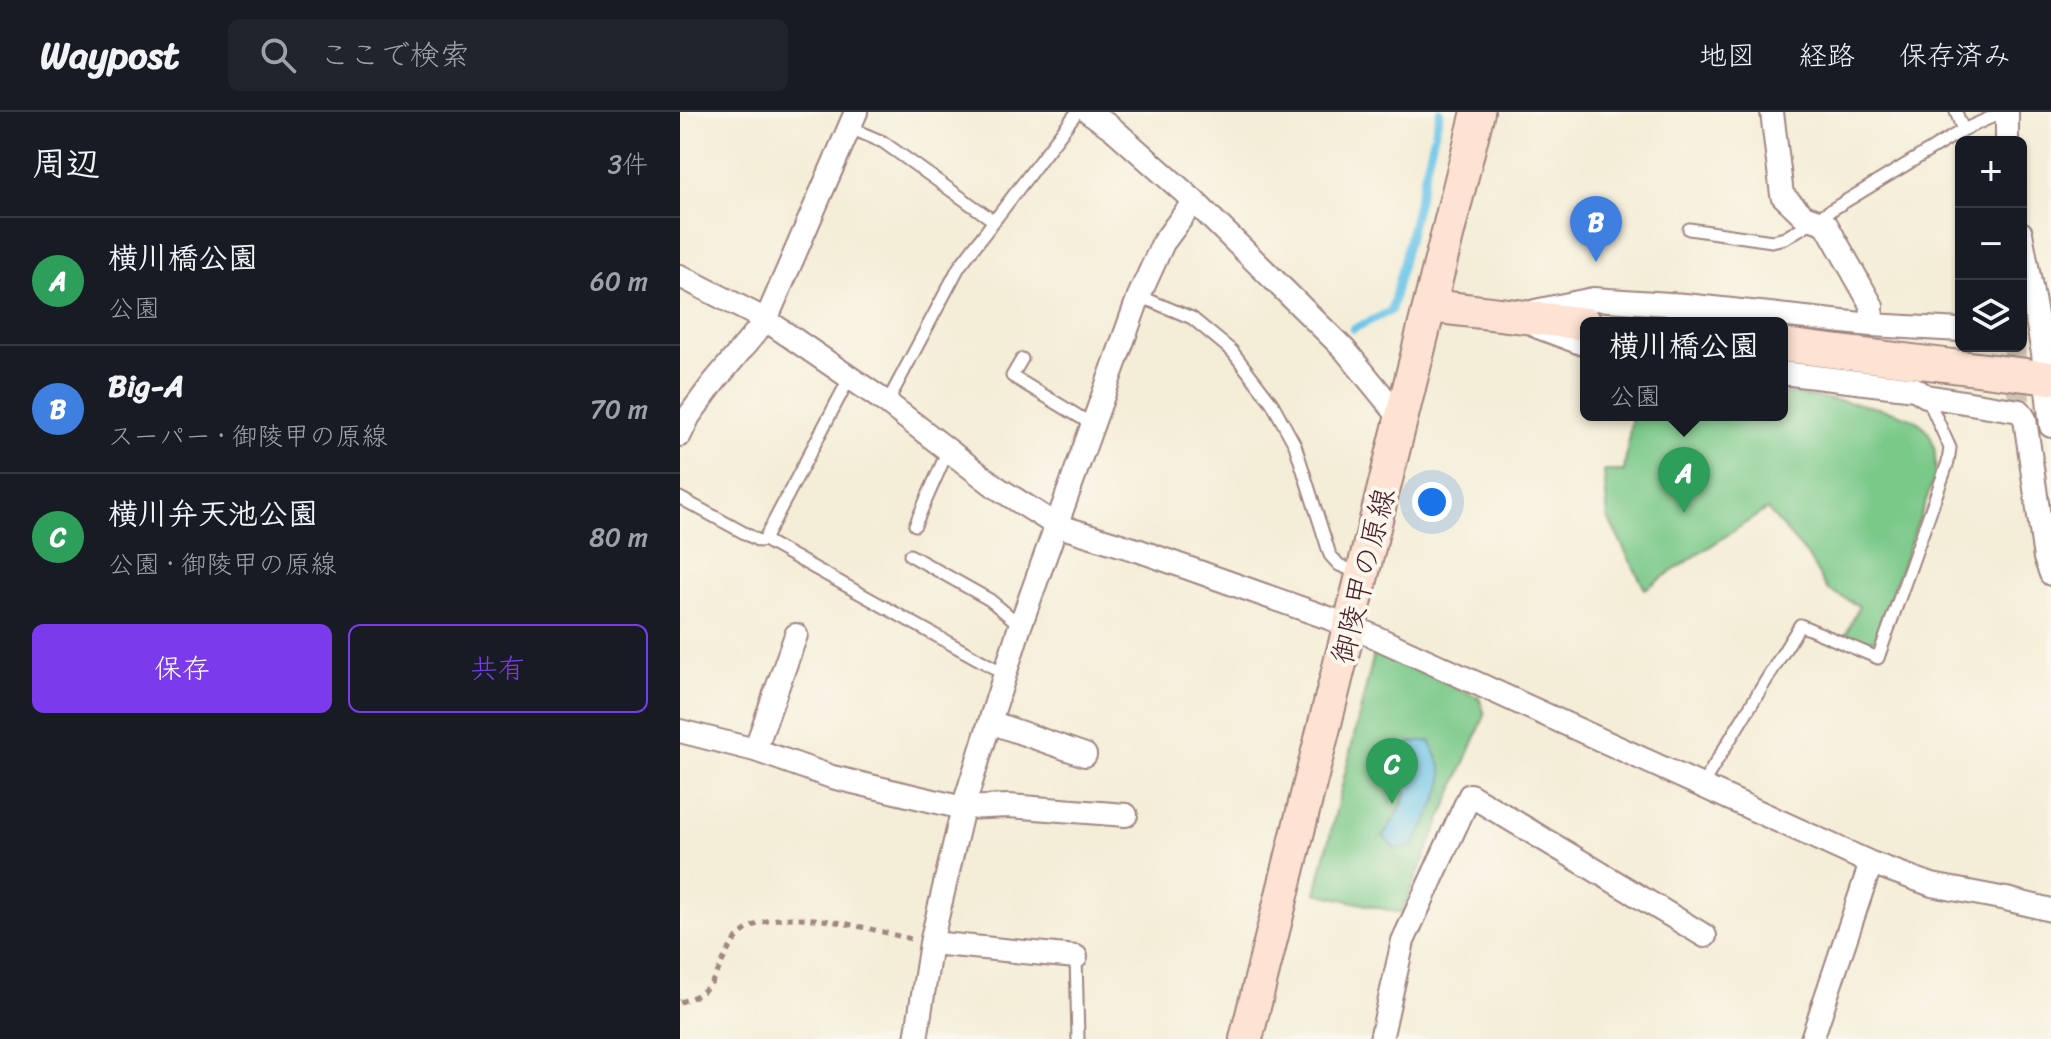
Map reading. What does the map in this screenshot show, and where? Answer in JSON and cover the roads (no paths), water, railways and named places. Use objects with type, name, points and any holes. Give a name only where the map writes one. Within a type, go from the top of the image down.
[{"type":"street","points":[[1089,112],[1113,129],[1194,201],[1345,350],[1402,420]]},
{"type":"street","name":"御陵甲の原線","points":[[1246,1039],[1478,112]]},
{"type":"street","points":[[1772,112],[1782,195],[1804,216],[1826,224],[1872,306],[1871,325]]},
{"type":"street","points":[[2005,112],[2007,136]]},
{"type":"street","points":[[680,435],[706,393],[766,320],[853,120]]},
{"type":"street","points":[[916,1039],[931,943],[963,808],[1020,626],[1139,296],[1163,243],[1194,201]]},
{"type":"street","points":[[2027,265],[2048,378],[2051,426]]},
{"type":"street","points":[[680,276],[766,320],[887,403],[996,487],[1056,525],[1140,551],[1351,626],[1871,863],[1932,885],[2051,910]]},
{"type":"street","points":[[1510,316],[1593,299],[1685,305],[1871,325],[1955,330]]},
{"type":"street","points":[[1430,306],[1580,323]]},
{"type":"street","points":[[1510,316],[1580,343]]},
{"type":"street","points":[[1788,346],[2048,378]]},
{"type":"street","points":[[1788,374],[1915,389],[1926,396],[2020,411],[2025,419],[2045,558],[2051,574]]},
{"type":"street","points":[[755,750],[796,635]]},
{"type":"street","points":[[990,722],[1085,755]]},
{"type":"street","points":[[680,731],[755,750],[832,777],[963,808],[1009,806],[1126,815]]},
{"type":"street","points":[[1381,1039],[1403,941],[1470,795],[1705,936]]},
{"type":"street","points":[[1812,1039],[1871,863]]},
{"type":"street","points":[[931,943],[1076,957]]},
{"type":"lane","points":[[887,403],[959,267],[1077,112]]},
{"type":"lane","points":[[1956,112],[1963,130]]},
{"type":"lane","points":[[1689,229],[1772,241],[1785,238],[1963,130],[2005,112]]},
{"type":"lane","points":[[853,120],[994,221]]},
{"type":"lane","points":[[1139,296],[1192,318],[1232,351],[1272,403],[1295,445],[1330,555],[1339,565],[1363,575]]},
{"type":"lane","points":[[1022,359],[1012,376],[1093,425]]},
{"type":"lane","points":[[764,540],[849,379]]},
{"type":"lane","points":[[1702,785],[1800,625],[1878,658],[1948,462],[1950,448],[1926,396]]},
{"type":"lane","points":[[915,525],[948,450]]},
{"type":"lane","points":[[680,498],[759,541],[764,540],[1005,674]]},
{"type":"lane","points":[[910,555],[990,600],[1020,626]]},
{"type":"lane","points":[[1076,957],[1078,1039]]},
{"type":"water","points":[[1430,741],[1443,777],[1440,792],[1413,846],[1395,849],[1383,836],[1398,814],[1405,796],[1404,750],[1410,743]]},
{"type":"waterway","points":[[1353,329],[1391,311],[1440,112]]},
{"type":"tunnel","points":[[2015,352],[2020,411]]},
{"type":"place","name":"Big-A","points":[[1596,262]]},
{"type":"place","name":"横川橋公園","points":[[1684,513]]},
{"type":"place","name":"横川弁天池公園","points":[[1392,804]]}]
